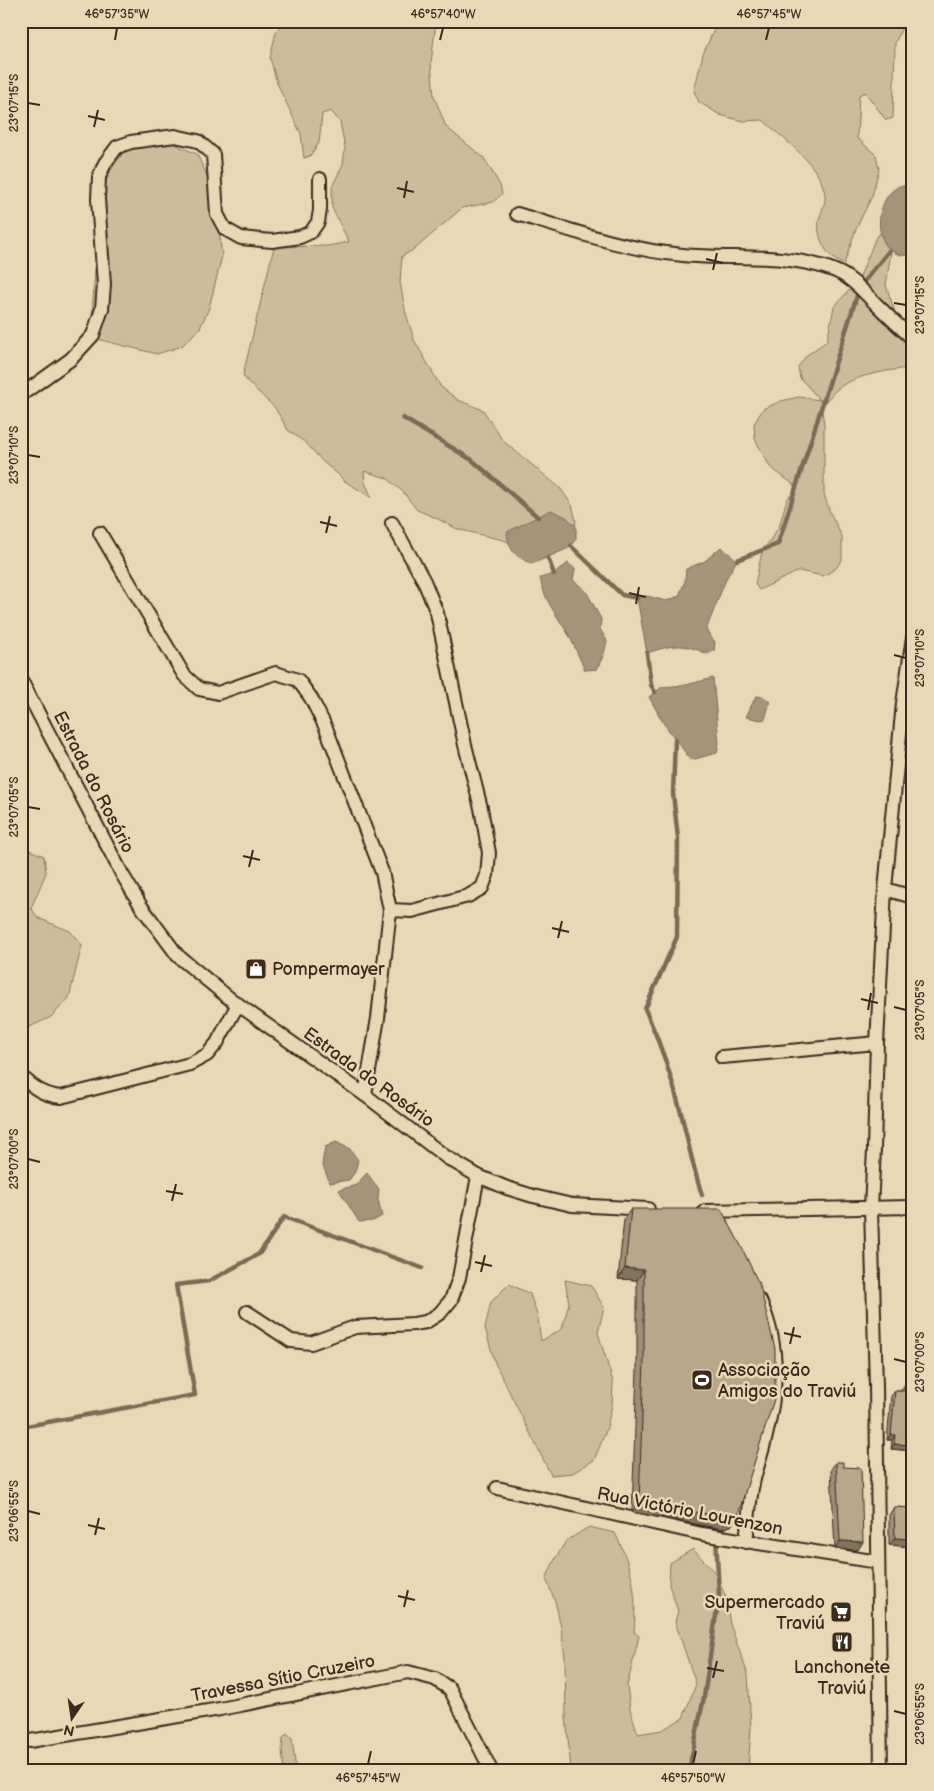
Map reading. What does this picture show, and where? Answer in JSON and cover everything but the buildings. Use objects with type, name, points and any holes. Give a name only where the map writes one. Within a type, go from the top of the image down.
[{"type":"street","points":[[21,395],[72,359],[93,335],[102,309],[104,284],[98,199],[99,177],[105,163],[117,147],[131,142],[175,136],[198,141],[213,154],[217,214],[225,229],[241,238],[272,241],[300,238],[311,232],[318,222],[320,180]]},
{"type":"street","points":[[517,214],[613,243],[654,251],[683,255],[741,256],[798,261],[834,270],[852,281],[913,339]]},
{"type":"street","points":[[390,910],[412,912],[468,896],[482,888],[487,875],[489,853],[481,808],[465,745],[437,612],[424,581],[392,523]]},
{"type":"street","points":[[100,534],[184,675],[199,689],[218,693],[276,674],[298,680],[312,698],[326,728],[382,872],[390,910],[378,1018],[365,1095]]},
{"type":"street","points":[[881,1770],[876,1386],[871,1208],[876,1115],[877,1043],[886,889],[903,703],[913,638]]},
{"type":"street","name":"Estrada do Rosário","points":[[21,680],[122,874],[141,906],[178,956],[238,1004],[365,1095],[446,1157],[478,1176],[524,1193],[572,1205],[663,1210]]},
{"type":"street","points":[[886,889],[913,897]]},
{"type":"street","points":[[21,1076],[38,1091],[49,1096],[61,1097],[190,1064],[207,1055],[217,1044],[238,1004]]},
{"type":"street","points":[[722,1057],[877,1043]]},
{"type":"street","points":[[247,1312],[291,1341],[311,1343],[354,1327],[426,1322],[440,1313],[451,1300],[458,1278],[478,1176]]},
{"type":"street","points":[[692,1211],[723,1216],[913,1207]]},
{"type":"street","points":[[746,1542],[752,1488],[771,1415],[775,1382],[774,1349],[769,1320],[756,1292]]},
{"type":"street","name":"Rua Victório Lourenzon","points":[[497,1488],[702,1534],[878,1562]]},
{"type":"street","name":"Travessa Sítio Cruzeiro","points":[[30,1741],[220,1709],[408,1672],[435,1678],[450,1689],[492,1770]]},
{"type":"shaded area","points":[[283,21],[436,21],[431,63],[434,96],[446,127],[484,158],[500,185],[502,194],[493,202],[462,208],[415,249],[402,256],[400,282],[405,310],[414,340],[441,387],[458,400],[483,410],[503,441],[560,488],[572,505],[576,521],[573,535],[525,548],[503,540],[457,529],[417,510],[403,492],[387,478],[364,471],[365,483],[372,498],[343,480],[306,443],[288,430],[275,408],[243,375],[274,247],[327,246],[349,242],[332,208],[332,187],[343,164],[345,147],[340,122],[331,111],[322,114],[319,143],[310,156],[304,158],[301,134],[277,83],[270,58],[276,32]]},
{"type":"shaded area","points":[[718,21],[905,21],[895,43],[893,118],[886,120],[865,92],[859,95],[857,138],[876,155],[879,169],[872,196],[856,229],[844,264],[838,262],[828,253],[821,241],[819,221],[825,202],[825,193],[821,181],[810,163],[763,120],[743,121],[720,115],[699,102],[694,91],[703,54]]},
{"type":"shaded area","points":[[172,143],[197,154],[209,180],[216,205],[222,256],[209,308],[200,328],[182,346],[157,354],[101,340],[91,331],[100,194],[111,170],[125,150]]},
{"type":"shaded area","points":[[899,186],[910,186],[913,188],[913,255],[901,255],[892,251],[885,244],[881,235],[879,224],[884,202],[890,193]]},
{"type":"shaded area","points":[[882,232],[891,252],[886,285],[900,328],[913,339],[913,368],[885,371],[855,379],[838,388],[826,401],[820,400],[800,378],[798,367],[807,355],[827,341],[834,307],[859,279],[876,237]]},
{"type":"shaded area","points":[[799,397],[820,400],[824,423],[824,494],[829,510],[842,537],[842,560],[835,569],[823,576],[799,571],[759,590],[755,584],[762,552],[779,527],[787,499],[796,490],[793,484],[770,467],[755,439],[754,424],[763,409],[781,401]]},
{"type":"shaded area","points":[[551,510],[566,517],[576,526],[576,539],[569,548],[532,564],[514,552],[509,544],[507,532]]},
{"type":"shaded area","points":[[721,547],[737,560],[726,579],[706,630],[715,642],[714,651],[707,654],[684,646],[677,646],[647,653],[637,598],[647,596],[666,601],[679,596],[685,581],[686,569],[705,561]]},
{"type":"shaded area","points":[[568,563],[575,569],[573,580],[586,591],[601,619],[600,629],[607,641],[604,654],[597,669],[585,670],[570,637],[548,602],[542,586],[540,578],[554,574]]},
{"type":"shaded area","points":[[713,678],[719,743],[717,753],[691,760],[664,724],[649,697],[662,687],[686,685]]},
{"type":"shaded area","points":[[756,696],[764,697],[770,702],[765,719],[746,717]]},
{"type":"shaded area","points":[[21,845],[44,856],[46,873],[31,908],[38,918],[70,931],[82,945],[69,998],[51,1017],[25,1029],[21,1028]]},
{"type":"shaded area","points":[[336,1142],[350,1149],[358,1160],[355,1172],[349,1180],[330,1183],[322,1164],[325,1147]]},
{"type":"shaded area","points":[[367,1173],[379,1189],[378,1199],[382,1216],[373,1221],[359,1222],[339,1190],[356,1185]]},
{"type":"shaded area","points":[[565,1280],[591,1286],[604,1307],[598,1333],[613,1382],[612,1405],[606,1431],[594,1460],[573,1473],[551,1475],[495,1363],[485,1328],[491,1302],[509,1284],[530,1294],[538,1318],[541,1341],[562,1329],[569,1303]]},
{"type":"shaded area","points":[[589,1527],[615,1533],[630,1570],[635,1604],[634,1632],[639,1636],[627,1686],[630,1709],[638,1734],[662,1730],[683,1718],[696,1684],[675,1622],[678,1611],[669,1585],[670,1563],[693,1549],[715,1573],[725,1595],[730,1624],[748,1675],[751,1727],[748,1770],[571,1770],[566,1717],[565,1658],[561,1626],[555,1601],[546,1579],[566,1541]]},
{"type":"shaded area","points":[[287,1734],[292,1739],[296,1770],[284,1770],[283,1738]]},
{"type":"waterway","points":[[737,560],[778,544],[860,286],[889,251]]},
{"type":"waterway","points":[[403,418],[472,460],[538,517]]},
{"type":"waterway","points":[[571,546],[622,595],[637,598]]},
{"type":"waterway","points":[[548,558],[554,574]]},
{"type":"waterway","points":[[647,653],[651,685],[655,692]]},
{"type":"waterway","points":[[675,739],[673,794],[678,838],[677,937],[645,1009],[661,1047],[674,1087],[702,1195]]},
{"type":"waterway","points":[[21,1427],[195,1395],[176,1285],[209,1281],[259,1254],[284,1217],[422,1268]]},
{"type":"waterway","points":[[689,1770],[704,1697],[719,1595],[716,1536],[721,1522]]},
{"type":"place","name":"Pompermayer","points":[[256,969]]},
{"type":"place","name":"Associação Amigos do Traviú","points":[[702,1380]]},
{"type":"place","name":"Supermercado Traviú","points":[[841,1612]]},
{"type":"place","name":"Lanchonete Traviú","points":[[842,1642]]}]
